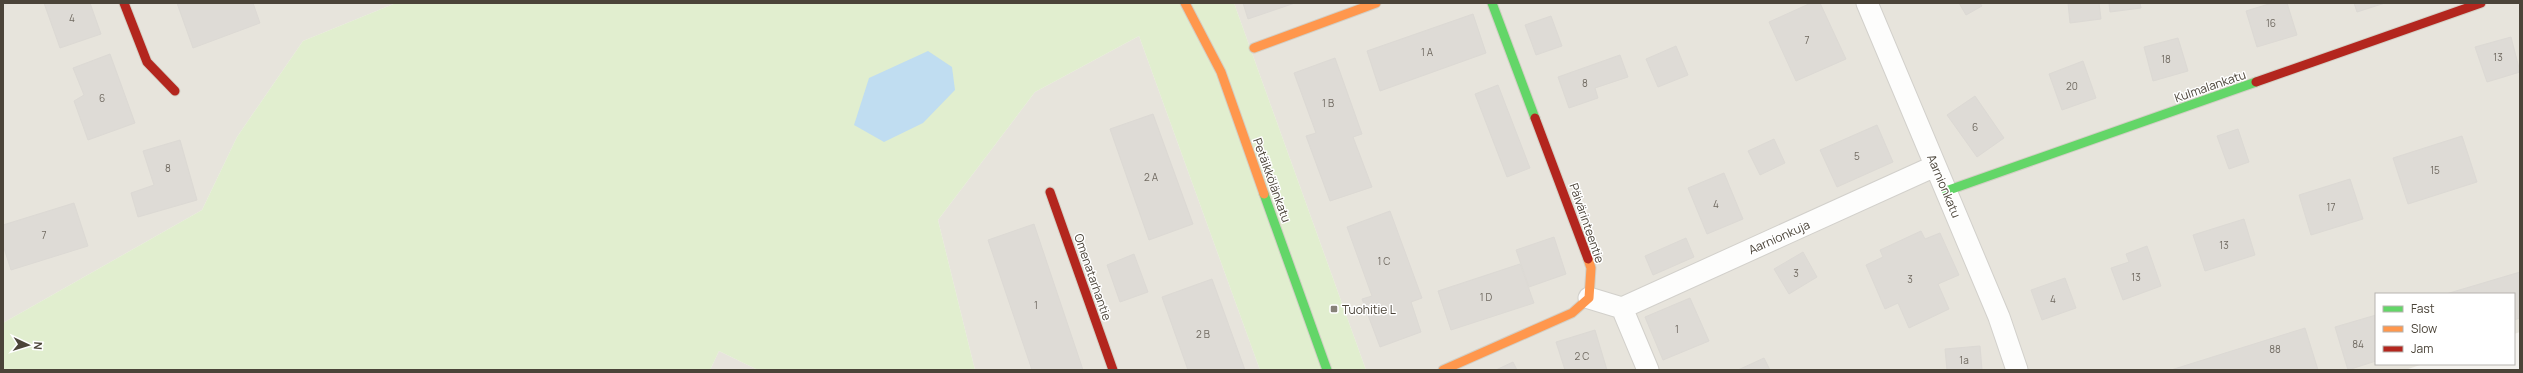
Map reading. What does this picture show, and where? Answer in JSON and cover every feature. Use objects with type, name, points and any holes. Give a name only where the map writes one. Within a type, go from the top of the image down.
[{"type":"street","points":[[124,3],[147,62],[175,91]]},
{"type":"street","name":"Petäikkölänkatu","points":[[1185,3],[1221,72],[1327,370]]},
{"type":"street","points":[[1254,48],[1376,3]]},
{"type":"street","name":"Päivärinteentie","points":[[1492,3],[1592,268],[1589,298]]},
{"type":"street","name":"Aarnionkatu","points":[[1867,3],[1999,317],[2017,370]]},
{"type":"street","name":"Kulmalankatu","points":[[1946,192],[2481,3]]},
{"type":"street","name":"Aarnionkuja","points":[[1622,308],[1935,166]]},
{"type":"street","name":"Omenatarhantie","points":[[1050,192],[1113,370]]},
{"type":"street","points":[[1443,370],[1572,313],[1589,298],[1622,308],[1648,370]]},
{"type":"shaded area","points":[[3,3],[396,3],[303,41],[237,137],[202,210],[3,323]]},
{"type":"shaded area","points":[[1234,3],[2520,3],[2520,332],[2515,334],[2515,293],[2375,293],[2375,365],[2420,365],[2405,370],[1366,370]]},
{"type":"shaded area","points":[[1139,36],[1260,370],[975,370],[938,220],[1035,92]]},
{"type":"shaded area","points":[[719,351],[758,370],[710,370]]},
{"type":"green space","points":[[396,3],[1234,3],[1366,370],[1260,370],[1139,36],[1035,92],[938,220],[975,370],[758,370],[719,351],[710,370],[3,370],[3,323],[202,210],[237,137],[303,41]]},
{"type":"water","points":[[928,51],[952,67],[955,90],[923,123],[884,142],[854,125],[869,78]]},
{"type":"building","points":[[44,3],[90,3],[101,34],[60,48]]},
{"type":"building","points":[[177,3],[253,3],[260,23],[193,48]]},
{"type":"building","points":[[1243,3],[1295,3],[1248,19]]},
{"type":"building","points":[[1811,3],[1820,3],[1846,59],[1796,81],[1769,22]]},
{"type":"building","points":[[1959,3],[1980,3],[1982,6],[1966,15]]},
{"type":"building","points":[[2068,3],[2099,3],[2101,19],[2070,23]]},
{"type":"building","points":[[2109,3],[2140,3],[2141,8],[2110,12]]},
{"type":"building","points":[[2272,3],[2287,3],[2297,35],[2257,47],[2246,11]]},
{"type":"building","points":[[2354,3],[2385,3],[2357,12]]},
{"type":"building","points":[[1473,14],[1486,53],[1380,91],[1367,51]]},
{"type":"building","points":[[1551,16],[1562,46],[1536,55],[1525,25]]},
{"type":"building","points":[[2511,37],[2520,72],[2487,82],[2475,47]]},
{"type":"building","points":[[2178,38],[2188,71],[2153,81],[2144,47]]},
{"type":"building","points":[[1676,46],[1688,75],[1658,87],[1646,59]]},
{"type":"building","points":[[110,54],[135,123],[88,140],[74,101],[84,95],[73,68]]},
{"type":"building","points":[[1620,55],[1628,77],[1595,88],[1598,98],[1569,108],[1558,77]]},
{"type":"building","points":[[1335,58],[1362,134],[1353,137],[1372,187],[1330,201],[1306,136],[1316,133],[1294,73]]},
{"type":"building","points":[[2083,61],[2096,98],[2062,110],[2049,74]]},
{"type":"building","points":[[1498,85],[1530,168],[1507,177],[1475,94]]},
{"type":"building","points":[[1975,96],[2004,138],[1977,157],[1947,115]]},
{"type":"building","points":[[1153,114],[1193,224],[1149,240],[1110,129]]},
{"type":"building","points":[[1877,125],[1893,162],[1837,187],[1820,150]]},
{"type":"building","points":[[2238,129],[2249,162],[2229,169],[2217,136]]},
{"type":"building","points":[[2462,136],[2477,182],[2408,204],[2393,158]]},
{"type":"building","points":[[1774,139],[1785,163],[1760,175],[1748,151]]},
{"type":"building","points":[[180,140],[197,200],[138,217],[131,193],[154,185],[143,151]]},
{"type":"building","points":[[1724,173],[1743,219],[1707,234],[1688,188]]},
{"type":"building","points":[[2350,179],[2363,219],[2311,235],[2299,195]]},
{"type":"building","points":[[74,203],[88,246],[11,270],[3,245],[3,225]]},
{"type":"building","points":[[1390,211],[1422,298],[1411,302],[1421,332],[1380,347],[1362,299],[1372,296],[1347,227]]},
{"type":"building","points":[[2244,219],[2255,255],[2205,271],[2193,235]]},
{"type":"building","points":[[1034,224],[1083,370],[1032,370],[988,240]]},
{"type":"building","points":[[1921,231],[1925,239],[1940,233],[1959,275],[1938,284],[1949,309],[1909,328],[1898,303],[1885,309],[1866,265],[1883,257],[1880,250]]},
{"type":"building","points":[[1554,237],[1566,274],[1529,287],[1516,250]]},
{"type":"building","points":[[1686,238],[1694,257],[1653,275],[1645,256]]},
{"type":"building","points":[[2147,246],[2161,286],[2123,300],[2111,268],[2129,262],[2126,254]]},
{"type":"building","points":[[1803,252],[1817,277],[1789,294],[1774,269]]},
{"type":"building","points":[[1134,254],[1148,292],[1120,302],[1107,265]]},
{"type":"building","points":[[1520,264],[1534,303],[1451,330],[1438,291]]},
{"type":"building","points":[[2520,272],[2520,318],[2515,320],[2515,293],[2449,293]]},
{"type":"building","points":[[2065,278],[2076,308],[2042,320],[2031,290]]},
{"type":"building","points":[[1212,279],[1245,370],[1188,370],[1162,297]]},
{"type":"building","points":[[1690,298],[1709,341],[1663,360],[1645,317]]},
{"type":"building","points":[[2375,315],[2375,361],[2348,370],[2335,327]]},
{"type":"building","points":[[2305,328],[2318,370],[2171,370]]},
{"type":"building","points":[[1595,330],[1607,370],[1565,370],[1556,342]]},
{"type":"building","points":[[1980,346],[1982,370],[1947,370],[1945,349]]},
{"type":"building","points":[[1764,358],[1770,370],[1738,370]]},
{"type":"building","points":[[1513,362],[1517,370],[1496,370]]},
{"type":"traffic: fast","points":[[1492,3],[1535,118]]},
{"type":"traffic: fast","points":[[1946,191],[2256,82]]},
{"type":"traffic: fast","points":[[1264,194],[1327,370]]},
{"type":"traffic: slow","points":[[1185,3],[1221,72],[1264,194]]},
{"type":"traffic: slow","points":[[1254,48],[1376,3]]},
{"type":"traffic: slow","points":[[1443,370],[1572,313],[1589,298],[1591,268],[1588,259]]},
{"type":"traffic: jam","points":[[124,3],[147,62],[175,91]]},
{"type":"traffic: jam","points":[[2256,82],[2481,3]]},
{"type":"traffic: jam","points":[[1535,118],[1588,259]]},
{"type":"traffic: jam","points":[[1050,192],[1113,370]]},
{"type":"place","name":"Tuohitie L","points":[[1334,309]]}]
